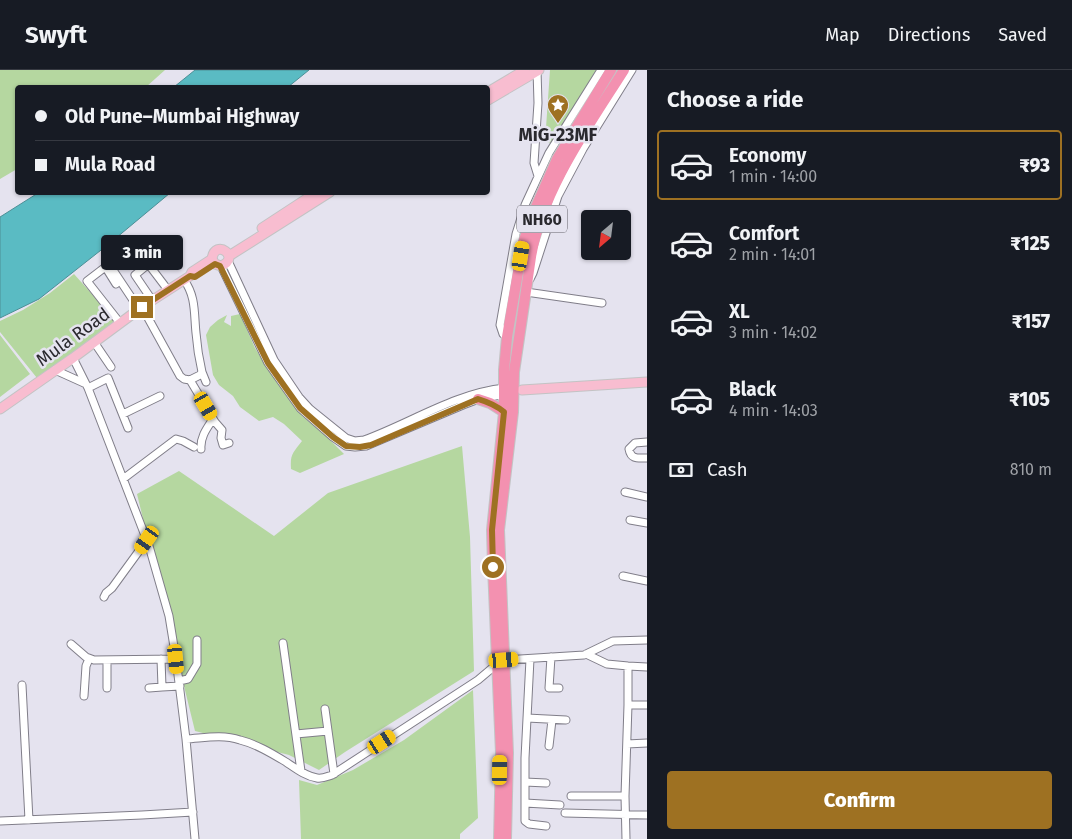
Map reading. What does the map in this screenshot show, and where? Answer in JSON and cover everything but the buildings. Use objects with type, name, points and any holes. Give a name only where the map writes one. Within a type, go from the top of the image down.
[{"type":"highway","name":"NH60","points":[[506,839],[508,753],[492,530],[504,412],[512,391],[504,370],[507,337],[523,243],[535,209],[557,159],[612,70]]},
{"type":"highway","name":"NH60","points":[[499,839],[501,753],[500,530],[513,412],[512,391],[514,372],[526,288],[533,246],[558,179],[624,70]]},
{"type":"highway","points":[[478,399],[490,403],[504,412]]},
{"type":"main road","points":[[490,91],[525,70]]},
{"type":"main road","points":[[490,99],[538,70]]},
{"type":"main road","points":[[222,259],[313,195]]},
{"type":"main road","name":"Mula Road","points":[[0,409],[140,308],[187,278],[192,272],[222,259],[325,195]]},
{"type":"main road","points":[[512,391],[647,382]]},
{"type":"street","points":[[538,70],[534,163],[538,176]]},
{"type":"street","points":[[507,337],[503,334],[500,325],[516,234],[525,205],[549,153],[601,70]]},
{"type":"street","points":[[602,303],[526,288],[534,273],[558,196],[583,149],[632,70]]},
{"type":"street","points":[[152,300],[135,276],[162,254]]},
{"type":"street","points":[[222,259],[279,368],[304,403],[348,440],[364,440],[482,391],[512,391]]},
{"type":"street","points":[[222,259],[273,372],[300,408],[346,446],[360,447],[371,445],[478,399],[512,391]]},
{"type":"street","points":[[107,261],[140,308],[180,376],[190,380],[202,372]]},
{"type":"street","points":[[149,265],[168,290]]},
{"type":"street","points":[[116,284],[106,268],[87,280],[120,323]]},
{"type":"street","points":[[187,278],[194,299],[196,332],[202,372],[206,382]]},
{"type":"street","points":[[94,342],[112,367]]},
{"type":"street","points":[[73,358],[87,386],[147,540],[169,616],[186,739],[195,839]]},
{"type":"street","points":[[55,370],[87,386],[108,378],[128,428]]},
{"type":"street","points":[[190,380],[213,419],[222,430],[221,438],[223,445],[229,443]]},
{"type":"street","points":[[123,414],[160,396]]},
{"type":"street","points":[[123,479],[176,439],[198,448],[205,430],[213,419]]},
{"type":"street","points":[[647,442],[634,443],[629,449],[630,454],[636,458],[647,458]]},
{"type":"street","points":[[625,492],[647,497]]},
{"type":"street","points":[[630,520],[647,523]]},
{"type":"street","points":[[104,597],[147,540]]},
{"type":"street","points":[[623,576],[647,581]]},
{"type":"street","points":[[149,688],[179,684],[188,679],[197,664],[197,640]]},
{"type":"street","points":[[186,739],[222,736],[238,739],[274,754],[315,778],[323,778],[334,774],[478,680],[501,662],[584,656],[613,641],[647,640]]},
{"type":"street","points":[[283,643],[301,771]]},
{"type":"street","points":[[71,644],[89,659],[176,659]]},
{"type":"street","points":[[586,654],[607,664],[647,666]]},
{"type":"street","points":[[551,658],[549,688],[559,688]]},
{"type":"street","points":[[84,696],[86,666],[89,659]]},
{"type":"street","points":[[161,659],[162,687]]},
{"type":"street","points":[[530,659],[525,782],[526,822],[546,826]]},
{"type":"street","points":[[107,660],[107,688]]},
{"type":"street","points":[[626,839],[628,666]]},
{"type":"street","points":[[22,685],[29,820]]},
{"type":"street","points":[[628,705],[647,705]]},
{"type":"street","points":[[325,709],[334,774]]},
{"type":"street","points":[[527,718],[566,720]]},
{"type":"street","points":[[549,746],[552,720]]},
{"type":"street","points":[[296,734],[328,730]]},
{"type":"street","points":[[627,744],[647,743]]},
{"type":"street","points":[[525,782],[546,783]]},
{"type":"street","points":[[571,796],[625,796]]},
{"type":"street","points":[[525,803],[560,805]]},
{"type":"street","points":[[0,821],[193,812]]},
{"type":"street","points":[[565,813],[647,815]]},
{"type":"green space","points":[[0,70],[165,70],[148,85],[15,85],[15,170],[0,179]]},
{"type":"green space","points":[[550,70],[596,70],[553,143],[545,142]]},
{"type":"green space","points":[[74,274],[117,322],[37,378],[0,332],[0,321],[23,310],[50,293]]},
{"type":"green space","points":[[240,314],[255,348],[273,377],[302,416],[344,454],[300,473],[291,469],[293,454],[302,441],[284,424],[273,417],[259,421],[240,407],[233,396],[219,385],[213,375],[206,335],[210,327],[218,320],[227,315],[224,322],[231,326],[231,316]]},
{"type":"green space","points":[[0,335],[30,374],[0,397]]},
{"type":"green space","points":[[462,446],[470,537],[474,671],[319,770],[289,755],[195,731],[137,494],[179,471],[274,536],[328,493]]},
{"type":"green space","points":[[473,690],[478,818],[460,834],[460,839],[301,839],[299,780],[317,785],[353,770],[404,740]]},
{"type":"water","points":[[195,70],[309,70],[290,85],[176,85]]},
{"type":"water","points":[[35,195],[168,195],[39,299],[0,318],[0,217]]},
{"type":"place","name":"MiG-23MF","points":[[558,124]]},
{"type":"route","points":[[142,307],[190,276],[195,277],[215,264],[220,266],[273,372],[300,408],[346,446],[360,447],[371,445],[478,399],[498,407],[504,412],[492,530],[493,567]]}]
